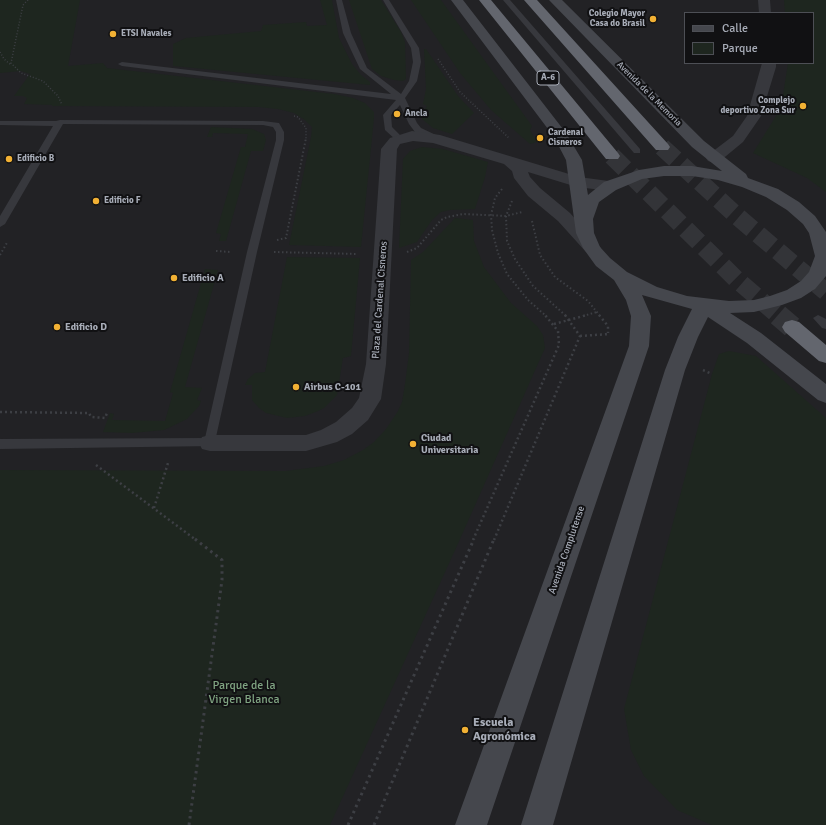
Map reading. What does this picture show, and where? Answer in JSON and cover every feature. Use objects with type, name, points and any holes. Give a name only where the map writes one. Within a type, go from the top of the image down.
[{"type":"highway","name":"A-6","points":[[485,0],[612,156]]},
{"type":"highway","points":[[530,0],[662,147]]},
{"type":"highway","points":[[792,327],[826,356]]},
{"type":"main road","points":[[457,0],[561,136],[574,160],[585,233],[592,248],[603,262],[620,276],[650,291],[685,302],[704,305],[754,306],[775,301],[794,294],[808,285],[823,265],[818,223],[788,202],[772,193],[748,183],[713,174],[692,171],[664,171],[639,175],[610,186],[592,200],[584,219]]},
{"type":"main road","name":"Avenida de la Memoria","points":[[555,0],[714,158],[748,183]]},
{"type":"main road","name":"Avenida Complutense","points":[[471,825],[639,346],[641,316],[636,300],[620,276]]},
{"type":"main road","points":[[704,305],[760,342],[826,395]]},
{"type":"main road","points":[[537,825],[675,370],[688,337],[704,305]]},
{"type":"street","points":[[764,0],[765,12]]},
{"type":"street","points":[[714,158],[738,139],[754,116],[769,64]]},
{"type":"street","points":[[399,138],[412,136],[435,138],[505,158],[577,182],[610,186]]},
{"type":"street","name":"Plaza del Cardenal Cisneros","points":[[210,443],[274,444],[306,442],[329,436],[344,428],[360,414],[370,399],[376,364],[389,149],[394,141],[399,138]]},
{"type":"street","points":[[505,158],[519,169],[522,178],[534,192],[564,217],[592,248]]},
{"type":"lane","points":[[339,0],[347,33],[364,68],[370,75],[401,98],[413,124],[418,130],[435,138]]},
{"type":"lane","points":[[386,0],[415,48],[417,62],[414,81],[410,89],[387,115],[388,128],[399,138]]},
{"type":"lane","points":[[506,0],[637,151]]},
{"type":"lane","points":[[122,64],[401,98]]},
{"type":"lane","points":[[0,123],[59,124],[60,122],[236,122],[276,125],[280,132],[280,140],[252,252],[210,443],[0,444]]},
{"type":"lane","points":[[0,224],[59,124]]},
{"type":"path","points":[[15,68],[11,63],[23,6],[28,0]]},
{"type":"path","points":[[0,52],[4,59],[21,73],[44,81],[62,102],[62,108]]},
{"type":"path","points":[[434,53],[460,92],[511,139]]},
{"type":"path","points":[[348,825],[558,345],[558,331],[554,324],[528,300],[507,274],[498,253],[492,230],[491,215],[495,198],[506,183]]},
{"type":"path","points":[[514,196],[506,216],[507,241],[515,259],[532,286],[562,311],[580,336]]},
{"type":"path","points":[[404,253],[418,248],[441,220],[447,216],[462,214],[506,216],[528,211]]},
{"type":"path","points":[[530,216],[540,254],[554,277],[588,301],[608,326],[608,333]]},
{"type":"path","points":[[216,252],[235,252]]},
{"type":"path","points":[[285,252],[365,254]]},
{"type":"path","points":[[554,324],[597,312]]},
{"type":"path","points":[[580,336],[608,333],[614,335]]},
{"type":"path","points":[[374,825],[580,336]]},
{"type":"path","points":[[697,368],[712,374]]},
{"type":"path","points":[[0,412],[89,413],[91,417],[105,418]]},
{"type":"path","points":[[107,413],[94,444],[91,461],[222,560],[222,580],[189,825]]},
{"type":"path","points":[[154,508],[175,444]]},
{"type":"shaded area","name":"Ciudad Universitaria","points":[[0,0],[826,0],[826,825],[0,825]]},
{"type":"green space","points":[[0,0],[80,0],[68,66],[103,63],[107,68],[334,94],[353,98],[365,103],[374,112],[374,118],[361,247],[289,245],[311,137],[312,127],[305,120],[294,113],[278,109],[259,107],[52,106],[24,104],[27,98],[23,96],[14,96],[30,74],[21,71],[0,73]]},
{"type":"green space","points":[[320,0],[332,0],[339,38],[352,64],[361,75],[370,82],[370,85],[173,66],[173,44],[186,38],[261,31],[263,25],[306,22],[307,26],[327,25]]},
{"type":"green space","points":[[349,0],[381,0],[401,32],[405,42],[406,79],[403,81],[394,80],[381,76],[372,69]]},
{"type":"green space","points":[[411,0],[441,0],[532,126],[530,130],[537,142],[530,144],[491,110],[460,73]]},
{"type":"green space","name":"Complejo deportivo Zona Sur","points":[[784,0],[826,0],[826,192],[807,178],[753,153],[776,116],[783,95],[788,64],[814,64],[814,12],[785,12]]},
{"type":"green space","points":[[424,49],[426,49],[458,96],[474,113],[452,134],[433,128],[422,119],[422,113],[427,106],[423,104],[426,89]]},
{"type":"green space","points":[[211,127],[252,129],[264,134],[266,140],[263,151],[251,151],[226,241],[219,241],[221,234],[216,233],[241,147],[245,147],[248,134],[213,133],[212,137],[207,137]]},
{"type":"green space","points":[[422,147],[443,149],[488,162],[485,177],[475,209],[450,210],[441,212],[432,220],[417,242],[399,248],[403,159],[410,151]]},
{"type":"green space","name":"Parque de la Virgen Blanca","points":[[455,218],[473,220],[474,241],[484,267],[511,303],[537,326],[543,335],[545,348],[330,825],[0,825],[0,470],[286,471],[324,466],[344,460],[363,450],[374,442],[386,429],[402,402],[409,353],[411,260],[423,252]]},
{"type":"green space","points":[[287,257],[360,258],[351,356],[343,358],[337,395],[324,408],[318,411],[305,416],[287,418],[266,413],[259,408],[252,400],[252,385],[245,385],[248,379],[255,373],[265,372]]},
{"type":"green space","points":[[205,269],[218,270],[185,387],[202,388],[197,400],[201,401],[199,406],[187,419],[164,430],[132,433],[103,432],[110,413],[114,414],[112,420],[165,421],[173,393],[170,392]]},
{"type":"green space","points":[[729,351],[756,356],[826,418],[826,825],[712,825],[677,810],[644,776],[631,750],[624,709],[712,374],[719,354]]},
{"type":"tunnel","points":[[662,147],[738,217],[826,292]]},
{"type":"tunnel","points":[[612,156],[736,279],[779,316]]},
{"type":"tunnel","points":[[778,315],[792,327]]},
{"type":"place","name":"Colegio Mayor Casa do Brasil","points":[[653,19]]},
{"type":"place","name":"ETSI Navales","points":[[113,34]]},
{"type":"place","name":"Complejo deportivo Zona Sur","points":[[803,106]]},
{"type":"place","name":"Ancla","points":[[397,114]]},
{"type":"place","name":"Cardenal Cisneros","points":[[540,138]]},
{"type":"place","name":"Edificio B","points":[[9,159]]},
{"type":"place","name":"Edificio F","points":[[96,201]]},
{"type":"place","name":"Edificio A","points":[[174,278]]},
{"type":"place","name":"Edificio D","points":[[57,327]]},
{"type":"place","name":"Airbus C-101","points":[[296,387]]},
{"type":"place","name":"Ciudad Universitaria","points":[[413,444]]},
{"type":"place","name":"Escuela Agronómica","points":[[465,730]]}]
